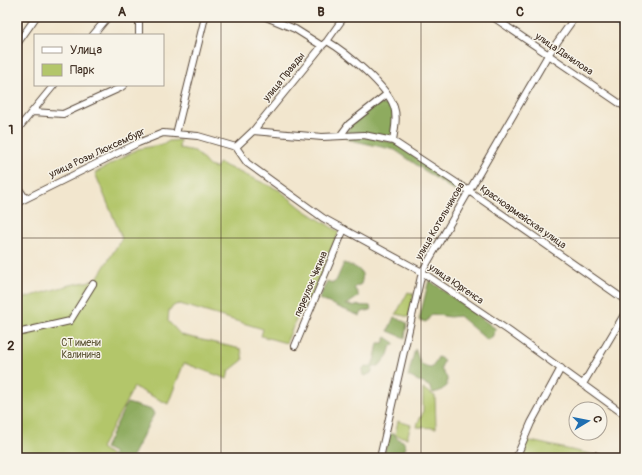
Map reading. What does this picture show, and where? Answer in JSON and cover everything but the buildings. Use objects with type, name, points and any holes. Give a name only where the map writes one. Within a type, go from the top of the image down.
[{"type":"street","points":[[17,44],[36,17]]},
{"type":"street","points":[[94,34],[108,17]]},
{"type":"street","points":[[139,17],[139,34]]},
{"type":"street","points":[[176,134],[205,17]]},
{"type":"street","points":[[266,17],[295,29],[322,46]]},
{"type":"street","name":"улица Правды","points":[[236,147],[253,131],[327,41],[344,17]]},
{"type":"street","name":"улица Данилова","points":[[493,17],[625,107]]},
{"type":"street","name":"улица Котельникова","points":[[380,458],[422,272],[548,55],[575,17]]},
{"type":"street","points":[[327,41],[337,46],[362,67],[387,94],[395,108],[393,141]]},
{"type":"street","points":[[17,130],[53,86]]},
{"type":"street","points":[[33,112],[63,114],[123,86]]},
{"type":"street","points":[[340,136],[349,124],[387,94]]},
{"type":"street","name":"Красноармейская улица","points":[[253,131],[322,137],[364,135],[393,141],[469,191],[625,300]]},
{"type":"street","name":"улица Розы Люксембург","points":[[17,202],[138,143],[163,133],[198,136],[236,147]]},
{"type":"street","name":"улица Юргенса","points":[[236,147],[247,163],[323,218],[422,272],[561,368],[625,415]]},
{"type":"street","points":[[17,186],[25,198]]},
{"type":"street","name":"переулок Чигина","points":[[295,346],[344,230]]},
{"type":"street","points":[[17,333],[70,321],[93,284]]},
{"type":"street","points":[[583,384],[625,313]]},
{"type":"street","points":[[516,458],[531,423],[561,368]]},
{"type":"street","points":[[594,455],[603,458]]},
{"type":"green space","points":[[377,104],[390,105],[393,111],[392,134],[385,138],[359,132],[346,134],[351,125]]},
{"type":"green space","points":[[364,136],[394,143],[464,189],[460,195],[395,150],[346,139]]},
{"type":"green space","name":"СТ имени Калинина","points":[[180,140],[179,148],[195,151],[209,166],[216,168],[219,163],[279,190],[304,210],[339,232],[306,307],[302,306],[286,343],[261,336],[263,329],[180,304],[175,305],[169,310],[168,321],[181,335],[241,349],[243,360],[229,371],[227,379],[184,363],[168,404],[134,387],[101,448],[111,455],[109,458],[17,458],[17,300],[70,285],[96,280],[122,238],[95,173],[138,149],[164,144],[169,141]]},
{"type":"green space","points":[[344,263],[359,270],[362,275],[361,284],[354,288],[358,293],[358,297],[346,305],[370,306],[371,310],[362,312],[360,316],[319,299],[327,281],[333,283],[336,281]]},
{"type":"green space","points":[[429,280],[496,329],[492,337],[487,340],[459,316],[450,317],[432,314],[426,322],[419,320]]},
{"type":"green space","points":[[408,292],[414,294],[409,317],[396,314]]},
{"type":"green space","points":[[394,317],[407,323],[405,338],[388,331]]},
{"type":"green space","points":[[386,337],[395,343],[394,345],[391,345],[388,355],[379,366],[374,366],[371,373],[365,376],[363,375],[362,370],[365,366],[371,367],[375,358],[378,343],[383,343]]},
{"type":"green space","points":[[415,349],[420,362],[424,366],[432,368],[438,357],[444,360],[441,369],[447,378],[447,386],[440,391],[433,393],[429,386],[408,376]]},
{"type":"green space","points":[[423,389],[435,396],[436,428],[417,427],[423,413]]},
{"type":"green space","points":[[127,403],[152,410],[154,414],[131,458],[111,458],[114,453],[105,448]]},
{"type":"green space","points":[[398,421],[411,425],[407,438],[395,435]]},
{"type":"green space","points":[[389,434],[394,434],[398,439],[403,441],[406,447],[404,451],[408,458],[383,458]]},
{"type":"green space","points":[[526,440],[594,455],[593,458],[519,458]]},
{"type":"waterway","points":[[605,17],[625,36]]}]
